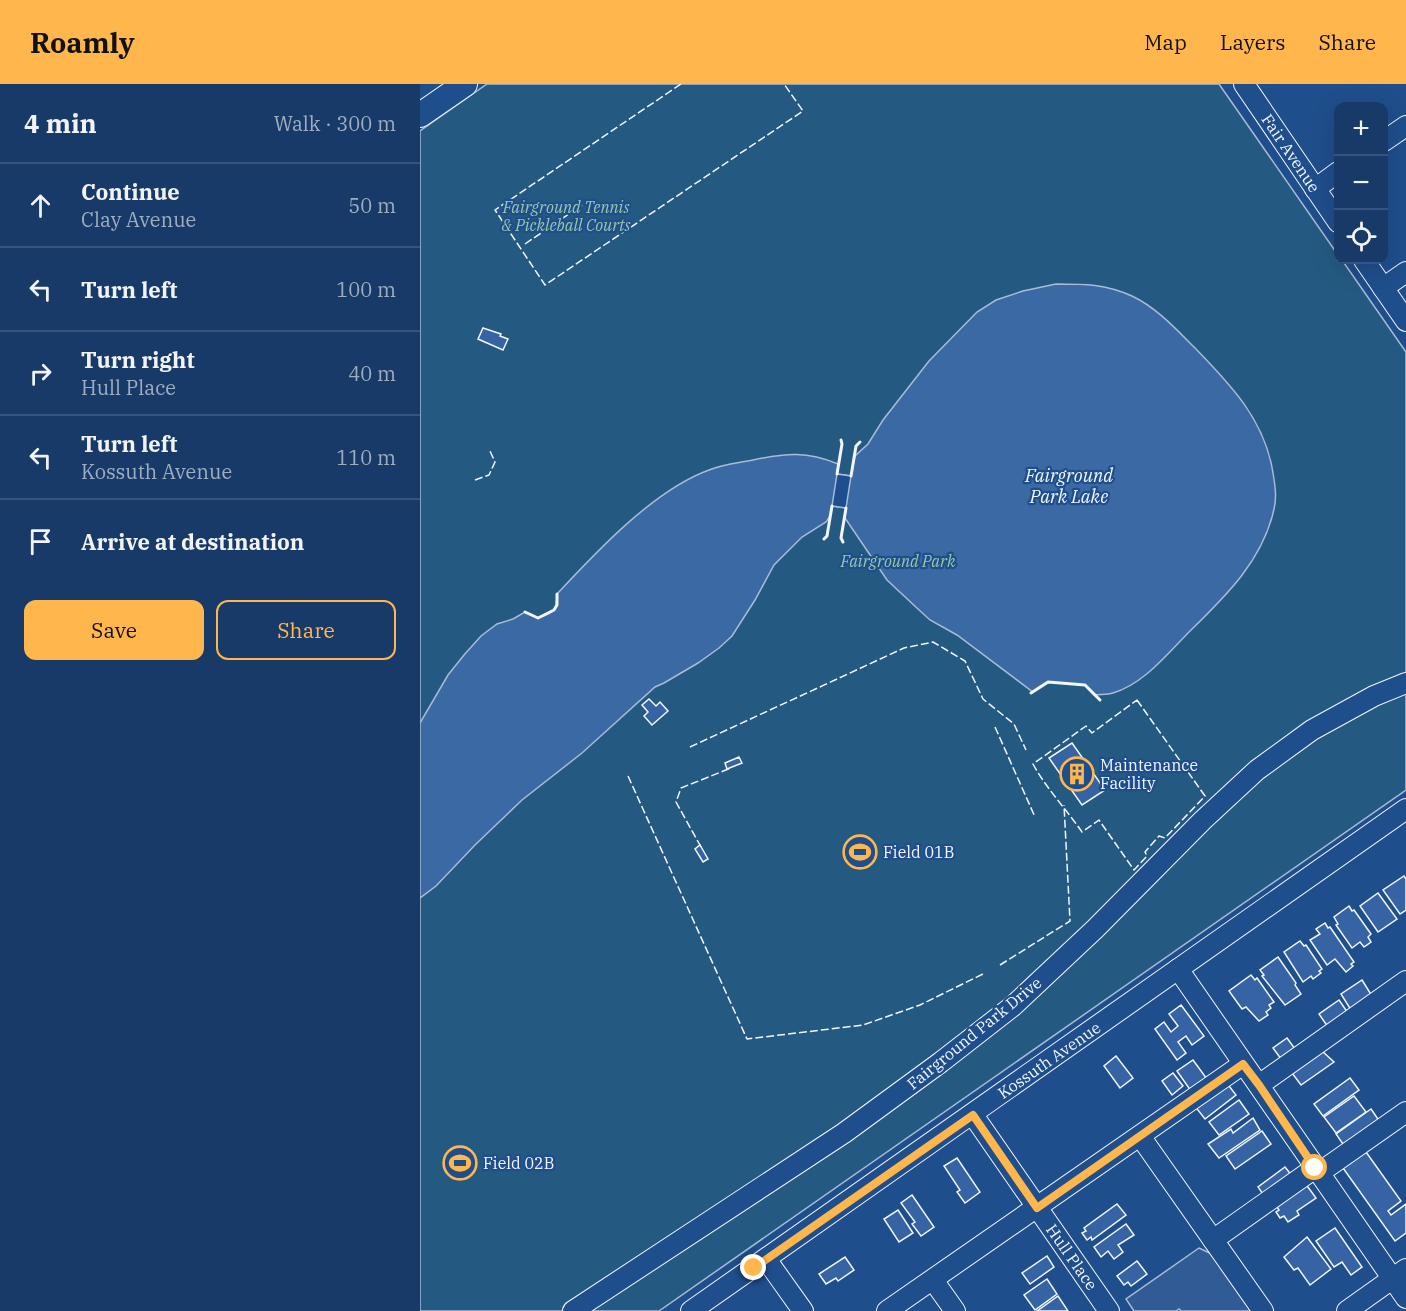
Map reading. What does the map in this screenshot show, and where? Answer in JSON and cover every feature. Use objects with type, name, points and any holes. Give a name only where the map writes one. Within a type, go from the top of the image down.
[{"type":"main road","points":[[420,97],[438,84]]},
{"type":"main road","points":[[420,116],[465,84]]},
{"type":"street","name":"Fair Avenue","points":[[1247,85],[1334,216]]},
{"type":"street","points":[[1388,138],[1406,126]]},
{"type":"street","points":[[1316,189],[1334,175]]},
{"type":"street","points":[[1367,264],[1406,321]]},
{"type":"street","points":[[1383,288],[1406,272]]},
{"type":"street","name":"Fairground Park Drive","points":[[573,1311],[844,1133],[941,1062],[1013,1006],[1257,770],[1312,730],[1374,696],[1406,683]]},
{"type":"street","name":"Kossuth Avenue","points":[[692,1311],[1406,809]]},
{"type":"street","points":[[1178,969],[1317,1171],[1399,1274],[1406,1298]]},
{"type":"street","points":[[1259,1085],[1406,981]]},
{"type":"street","points":[[887,1311],[1243,1064]]},
{"type":"street","points":[[1213,1240],[1406,1112]]},
{"type":"street","name":"Hull Place","points":[[973,1115],[1109,1311]]},
{"type":"street","points":[[1140,1136],[1263,1311]]},
{"type":"street","points":[[766,1259],[803,1311]]},
{"type":"street","points":[[1347,1311],[1399,1274]]},
{"type":"street","points":[[933,1280],[955,1311]]},
{"type":"green space","name":"Fairground Park","points":[[487,84],[1219,84],[1334,249],[1334,264],[1345,264],[1406,352],[1406,790],[659,1311],[420,1311],[420,131]]},
{"type":"shaded area","points":[[1199,1248],[1218,1257],[1256,1311],[1181,1311],[1179,1309],[1176,1311],[1134,1311],[1126,1299]]},
{"type":"water","name":"Fairground Park Lake","points":[[1056,284],[1113,289],[1132,296],[1158,312],[1233,389],[1254,420],[1269,454],[1275,500],[1269,527],[1261,545],[1241,576],[1217,604],[1155,667],[1135,683],[1111,694],[1094,695],[1085,685],[1049,682],[1033,692],[957,635],[930,620],[918,609],[887,580],[845,518],[846,508],[832,506],[826,522],[802,537],[774,565],[732,636],[698,663],[655,687],[582,753],[522,800],[436,886],[420,898],[420,723],[448,675],[481,636],[497,624],[525,612],[538,618],[554,610],[557,594],[608,541],[647,507],[688,479],[725,465],[796,454],[838,464],[837,474],[851,476],[855,456],[868,444],[883,420],[929,361],[977,312],[996,300]]},
{"type":"pier","points":[[837,474],[851,476],[846,508],[832,506]]},
{"type":"building","points":[[483,328],[508,339],[503,350],[478,339]]},
{"type":"building","points":[[649,699],[656,706],[660,702],[668,711],[652,725],[644,716],[648,712],[642,705]]},
{"type":"building","name":"Maintenance Facility","points":[[1072,743],[1105,790],[1082,805],[1049,758]]},
{"type":"building","points":[[739,757],[742,763],[727,769],[725,763]]},
{"type":"building","points":[[700,845],[708,859],[703,862],[695,849]]},
{"type":"building","points":[[1404,876],[1406,879],[1406,910],[1400,914],[1383,890]]},
{"type":"building","points":[[1378,893],[1397,919],[1378,932],[1360,906]]},
{"type":"building","points":[[1349,906],[1371,934],[1368,937],[1371,942],[1364,947],[1360,942],[1352,948],[1336,925],[1338,924],[1334,917]]},
{"type":"building","points":[[1325,923],[1354,962],[1346,972],[1335,959],[1327,965],[1310,940],[1320,934],[1316,929]]},
{"type":"building","points":[[1300,941],[1304,946],[1306,945],[1322,969],[1319,971],[1321,973],[1313,979],[1311,976],[1303,982],[1284,952]]},
{"type":"building","points":[[1278,957],[1301,994],[1285,1005],[1262,976],[1264,975],[1260,970]]},
{"type":"building","points":[[1251,975],[1255,980],[1257,978],[1274,1002],[1269,1005],[1271,1008],[1266,1012],[1268,1015],[1259,1021],[1246,1007],[1242,1009],[1229,991]]},
{"type":"building","points":[[1362,980],[1372,996],[1351,1010],[1341,994]]},
{"type":"building","points":[[1339,1000],[1348,1013],[1328,1027],[1319,1014]]},
{"type":"building","points":[[1181,1005],[1204,1036],[1192,1045],[1186,1036],[1178,1042],[1186,1053],[1177,1060],[1155,1029],[1164,1022],[1171,1032],[1178,1026],[1169,1014]]},
{"type":"building","points":[[1287,1038],[1298,1053],[1284,1063],[1273,1048]]},
{"type":"building","points":[[1322,1051],[1334,1062],[1301,1085],[1292,1073]]},
{"type":"building","points":[[1116,1056],[1133,1078],[1120,1088],[1104,1066]]},
{"type":"building","points":[[1193,1060],[1207,1079],[1191,1091],[1177,1071]]},
{"type":"building","points":[[1173,1073],[1183,1086],[1172,1095],[1162,1081]]},
{"type":"building","points":[[1350,1078],[1359,1090],[1323,1116],[1314,1104]]},
{"type":"building","points":[[1226,1082],[1236,1095],[1205,1119],[1194,1105]]},
{"type":"building","points":[[1354,1096],[1366,1112],[1336,1133],[1324,1117]]},
{"type":"building","points":[[1239,1100],[1249,1114],[1219,1135],[1209,1122]]},
{"type":"building","points":[[1371,1109],[1380,1122],[1345,1147],[1336,1134]]},
{"type":"building","points":[[1253,1118],[1260,1130],[1219,1158],[1208,1144],[1231,1129],[1233,1133]]},
{"type":"building","points":[[1262,1131],[1271,1144],[1235,1169],[1226,1156]]},
{"type":"building","points":[[1366,1152],[1401,1201],[1388,1211],[1391,1215],[1406,1204],[1406,1233],[1395,1241],[1343,1168]]},
{"type":"building","points":[[957,1158],[980,1192],[965,1203],[957,1192],[960,1190],[944,1166]]},
{"type":"building","points":[[1285,1167],[1293,1177],[1265,1197],[1258,1187]]},
{"type":"building","points":[[1305,1183],[1316,1198],[1297,1211],[1299,1215],[1288,1222],[1284,1216],[1280,1218],[1275,1204]]},
{"type":"building","points":[[912,1195],[934,1227],[921,1236],[912,1224],[915,1222],[901,1203]]},
{"type":"building","points":[[1117,1204],[1126,1215],[1092,1240],[1091,1237],[1087,1240],[1082,1233],[1086,1231],[1084,1228]]},
{"type":"building","points":[[898,1210],[913,1233],[899,1242],[884,1219]]},
{"type":"building","points":[[1126,1224],[1134,1235],[1118,1245],[1123,1252],[1114,1259],[1108,1251],[1101,1257],[1094,1247]]},
{"type":"building","points":[[1335,1228],[1362,1267],[1351,1275],[1342,1262],[1334,1267],[1316,1241]]},
{"type":"building","points":[[1307,1237],[1331,1269],[1310,1285],[1298,1268],[1294,1270],[1284,1257]]},
{"type":"building","points":[[1047,1256],[1054,1267],[1030,1284],[1022,1273]]},
{"type":"building","points":[[845,1257],[854,1270],[838,1281],[836,1278],[826,1284],[819,1274]]},
{"type":"building","points":[[1137,1261],[1147,1274],[1131,1286],[1128,1282],[1124,1285],[1117,1276]]},
{"type":"building","points":[[1047,1279],[1057,1294],[1035,1310],[1024,1295]]},
{"type":"building","points":[[1058,1296],[1068,1311],[1037,1311]]},
{"type":"fence","points":[[681,84],[495,210],[545,285],[803,111],[784,84]]},
{"type":"fence","points":[[525,244],[582,205]]},
{"type":"fence","points":[[475,480],[489,475],[495,462],[489,449]]},
{"type":"fence","points":[[690,747],[904,648],[933,642],[965,661],[983,699],[1014,724],[1026,750]]},
{"type":"fence","points":[[1137,700],[1205,796],[1165,838],[1159,836],[1145,852],[1147,856],[1134,870],[1099,820],[1082,832],[1033,764],[1086,726],[1092,733],[1137,700]]},
{"type":"fence","points":[[995,727],[1035,817]]},
{"type":"fence","points":[[701,847],[676,802],[681,788],[731,768]]},
{"type":"fence","points":[[628,776],[747,1039],[863,1025],[920,1005],[985,973]]},
{"type":"fence","points":[[1000,965],[1070,921],[1064,805]]},
{"type":"wall","points":[[837,474],[841,440]]},
{"type":"wall","points":[[851,476],[856,446],[860,442]]},
{"type":"wall","points":[[824,539],[827,536],[832,506]]},
{"type":"wall","points":[[843,542],[841,538],[846,508]]},
{"type":"wall","points":[[525,612],[538,618],[554,610],[557,605],[557,594]]},
{"type":"wall","points":[[1031,693],[1048,682],[1085,685],[1100,700]]},
{"type":"place","name":"Maintenance Facility","points":[[1077,774]]},
{"type":"place","name":"Field 01B","points":[[860,852]]},
{"type":"place","name":"Field 02B","points":[[460,1163]]},
{"type":"route","points":[[754,1268],[973,1115],[1037,1208],[1243,1064],[1315,1168]]},
{"type":"park label","name":"Fairground Tennis & Pickleball Courts","points":[[566,216]]}]
